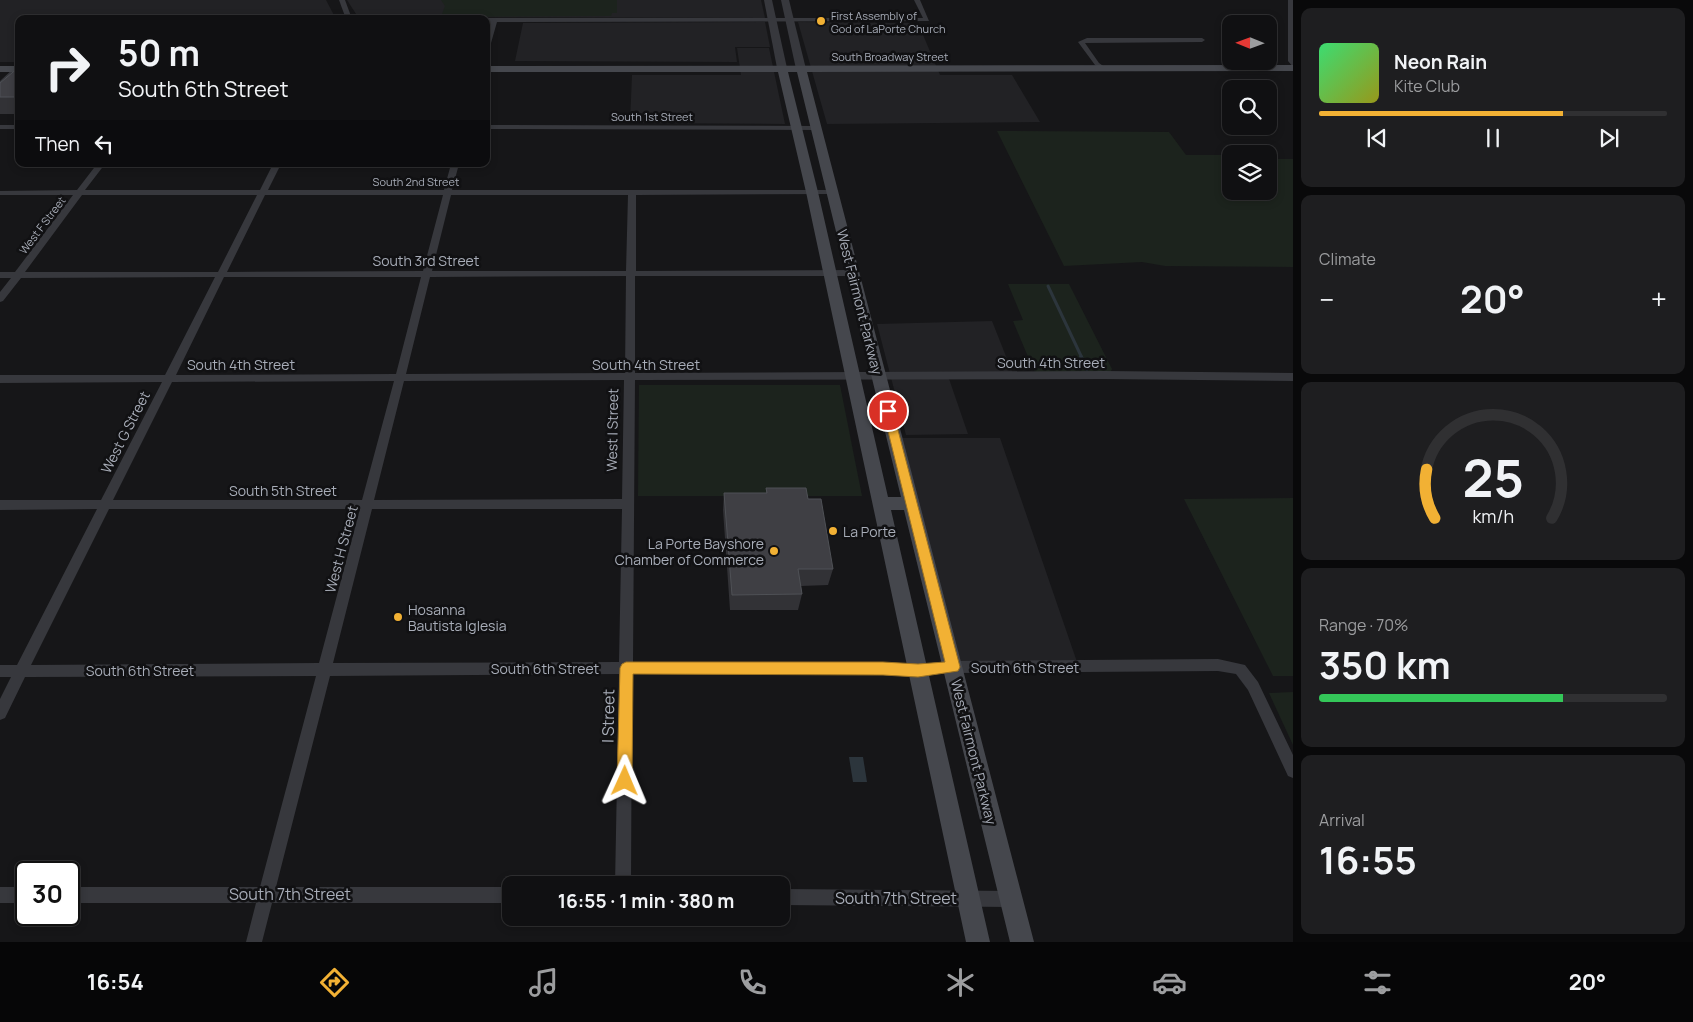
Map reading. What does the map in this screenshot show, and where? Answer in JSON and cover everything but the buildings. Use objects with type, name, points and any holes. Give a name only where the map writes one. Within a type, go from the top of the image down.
[{"type":"main road","name":"South Broadway Street","points":[[490,69],[1293,67]]},
{"type":"main road","name":"West Fairmont Parkway","points":[[782,68],[812,192],[978,942]]},
{"type":"main road","points":[[0,69],[15,69]]},
{"type":"main road","name":"West Fairmont Parkway","points":[[801,69],[1022,942]]},
{"type":"main road","points":[[790,99],[809,99]]},
{"type":"main road","points":[[881,504],[911,503]]},
{"type":"street","points":[[342,0],[348,15]]},
{"type":"street","points":[[768,0],[782,68]]},
{"type":"street","points":[[785,0],[801,69]]},
{"type":"street","points":[[490,20],[927,20],[917,0]]},
{"type":"street","points":[[1291,0],[1291,61],[1293,67]]},
{"type":"street","points":[[490,35],[494,20]]},
{"type":"street","points":[[1103,68],[1097,64],[1081,42],[1087,40],[1202,40]]},
{"type":"street","points":[[0,84],[15,71]]},
{"type":"street","points":[[0,127],[15,127]]},
{"type":"street","name":"South 1st Street","points":[[490,127],[817,128]]},
{"type":"street","name":"West F Street","points":[[0,299],[100,167]]},
{"type":"street","name":"West G Street","points":[[0,713],[275,167]]},
{"type":"street","name":"West H Street","points":[[254,942],[455,167]]},
{"type":"street","name":"West I Street","points":[[626,668],[626,504],[632,192]]},
{"type":"street","name":"South 2nd Street","points":[[0,193],[833,192]]},
{"type":"street","name":"South 3rd Street","points":[[0,275],[853,273]]},
{"type":"street","name":"South 4th Street","points":[[0,379],[1293,377]]},
{"type":"street","name":"South 5th Street","points":[[0,505],[626,504]]},
{"type":"street","name":"South 6th Street","points":[[0,671],[325,668],[856,668],[918,670],[953,667],[1218,665],[1240,669],[1253,686],[1293,771]]},
{"type":"street","name":"I Street","points":[[623,876],[626,668]]},
{"type":"street","points":[[0,895],[15,895]]},
{"type":"street","name":"South 7th Street","points":[[80,895],[502,895]]},
{"type":"street","name":"South 7th Street","points":[[790,897],[1011,899]]},
{"type":"shaded area","points":[[0,0],[326,0],[334,15],[15,15],[15,62],[0,62]]},
{"type":"shaded area","points":[[347,0],[761,0],[765,18],[490,17],[490,15],[357,15]]},
{"type":"shaded area","points":[[441,0],[617,0],[617,13],[612,13],[611,16],[442,15],[445,6]]},
{"type":"shaded area","points":[[765,22],[770,47],[735,47],[737,62],[515,61],[523,23]]},
{"type":"shaded area","points":[[798,22],[918,23],[940,75],[1012,75],[1040,122],[827,124]]},
{"type":"shaded area","points":[[737,48],[769,48],[785,124],[630,123],[632,75],[741,75]]},
{"type":"shaded area","points":[[997,131],[1169,132],[1186,155],[1222,155],[1222,200],[1277,200],[1277,159],[1293,159],[1293,267],[1165,266],[1142,262],[1064,266]]},
{"type":"shaded area","points":[[1008,284],[1069,284],[1112,369],[1110,373],[1039,373],[1034,371],[1013,321],[1023,320]]},
{"type":"shaded area","points":[[992,321],[1013,374],[947,373],[968,434],[906,435],[877,324]]},
{"type":"shaded area","points":[[639,385],[840,385],[862,496],[638,496]]},
{"type":"shaded area","points":[[901,438],[1000,438],[1077,662],[957,661]]},
{"type":"shaded area","points":[[1293,498],[1293,676],[1273,676],[1184,499]]},
{"type":"shaded area","points":[[1293,692],[1293,745],[1269,693]]},
{"type":"shaded area","points":[[849,757],[863,757],[867,782],[853,782]]},
{"type":"waterway","points":[[1048,286],[1082,358]]},
{"type":"waterway","points":[[1081,357],[1087,369]]},
{"type":"place","name":"First Assembly of God of LaPorte Church","points":[[821,21]]},
{"type":"place","name":"La Porte","points":[[833,531]]},
{"type":"place","name":"La Porte Bayshore Chamber of Commerce","points":[[774,551]]},
{"type":"place","name":"Hosanna Bautista Iglesia","points":[[398,617]]},
{"type":"route","points":[[625,781],[626,668],[883,668],[918,670],[953,667],[888,411]]}]
